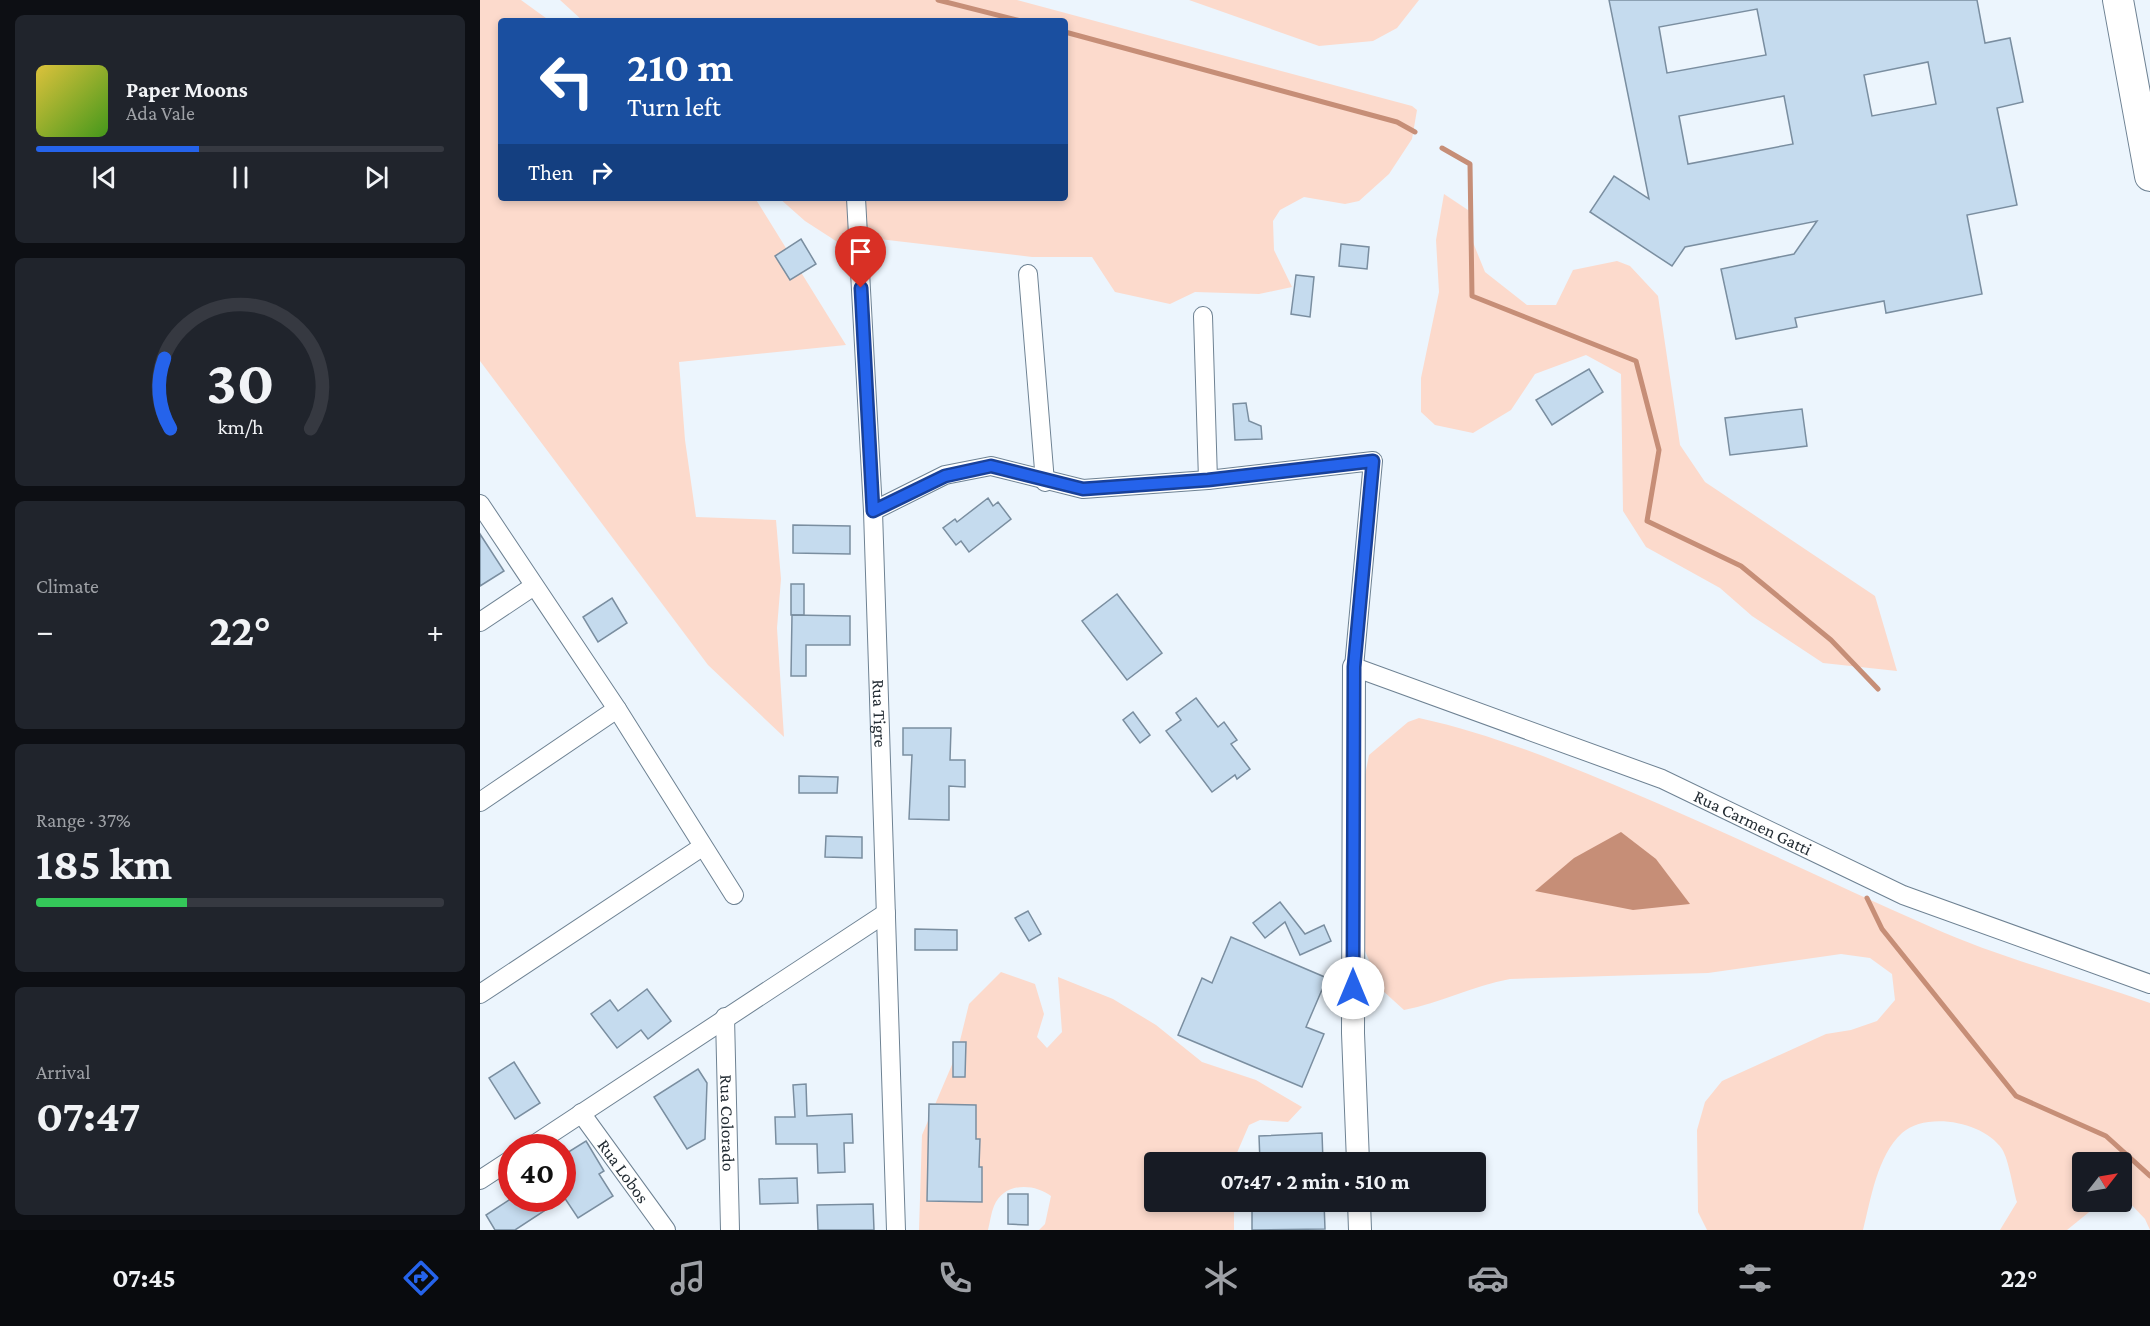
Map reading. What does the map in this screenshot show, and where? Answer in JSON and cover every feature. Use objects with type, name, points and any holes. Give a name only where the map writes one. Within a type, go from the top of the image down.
[{"type":"highway","points":[[2118,0],[2150,176]]},
{"type":"street","name":"Rua Tigre","points":[[856,201],[873,511],[896,1230]]},
{"type":"street","points":[[1028,274],[1045,482]]},
{"type":"street","points":[[1203,316],[1208,480]]},
{"type":"street","points":[[873,511],[945,476],[991,466],[1045,482],[1083,489],[1208,480],[1373,461],[1354,667],[1353,1034],[1358,1152]]},
{"type":"street","points":[[480,504],[617,709],[734,895]]},
{"type":"street","points":[[480,622],[534,586]]},
{"type":"street","name":"Rua Carmen Gatti","points":[[1354,667],[1662,780],[1903,895],[2150,984]]},
{"type":"street","points":[[480,802],[617,709]]},
{"type":"street","points":[[480,994],[702,847]]},
{"type":"street","points":[[550,1134],[886,913]]},
{"type":"street","name":"Rua Colorado","points":[[725,1017],[730,1230]]},
{"type":"street","name":"Rua Lobos","points":[[581,1113],[666,1230]]},
{"type":"street","points":[[480,1180],[498,1168]]},
{"type":"street","points":[[1359,1212],[1360,1230]]},
{"type":"shaded area","points":[[480,0],[521,0],[546,18],[498,18],[498,201],[757,201],[846,345],[679,362],[685,440],[696,517],[776,520],[781,579],[777,628],[784,737],[708,665],[480,361]]},
{"type":"shaded area","points":[[560,0],[1017,0],[1412,106],[1417,110],[1412,139],[1389,174],[1359,201],[1345,204],[1304,197],[1280,210],[1273,221],[1274,250],[1292,287],[1259,294],[1195,292],[1170,304],[1115,292],[1092,257],[1032,257],[862,237],[839,243],[805,221],[782,201],[1068,201],[1068,18],[580,18]]},
{"type":"shaded area","points":[[1189,0],[1419,0],[1397,28],[1373,41],[1319,46]]},
{"type":"shaded area","points":[[1444,194],[1468,210],[1472,240],[1485,272],[1527,305],[1556,305],[1573,270],[1617,261],[1630,266],[1658,296],[1680,445],[1705,482],[1875,596],[1897,671],[1823,663],[1752,616],[1720,588],[1646,547],[1623,511],[1621,374],[1586,355],[1535,374],[1511,410],[1473,433],[1435,425],[1421,412],[1421,378],[1439,292],[1436,240]]},
{"type":"shaded area","points":[[1419,718],[1445,724],[1544,757],[1696,820],[1958,938],[2150,1003],[2150,1230],[2145,1219],[2132,1205],[2132,1152],[2072,1152],[2072,1212],[2089,1212],[2067,1230],[2000,1230],[2017,1202],[2009,1167],[2002,1149],[1994,1140],[1969,1126],[1940,1121],[1913,1126],[1893,1142],[1876,1178],[1863,1230],[1707,1230],[1698,1212],[1697,1130],[1705,1102],[1722,1081],[1826,1034],[1851,1030],[1877,1021],[1895,1000],[1892,974],[1870,958],[1841,954],[1708,973],[1510,979],[1404,1010],[1382,990],[1361,942],[1358,810],[1369,755],[1408,722]]},
{"type":"shaded area","points":[[1621,832],[1656,859],[1690,904],[1633,910],[1535,891],[1574,858]]},
{"type":"shaded area","points":[[1001,972],[1035,984],[1044,1014],[1037,1037],[1047,1048],[1062,1032],[1058,977],[1113,999],[1156,1025],[1202,1062],[1256,1080],[1302,1107],[1288,1122],[1260,1120],[1249,1125],[1237,1152],[1144,1152],[1144,1212],[1234,1212],[1234,1230],[1039,1230],[1045,1224],[1051,1196],[1036,1189],[1020,1187],[1005,1192],[999,1198],[993,1209],[988,1230],[919,1230],[922,1135],[957,1053],[969,1004]]},
{"type":"building","points":[[1609,0],[1977,0],[1985,43],[2010,38],[2023,102],[1997,108],[2017,205],[1967,215],[1982,294],[1886,313],[1884,301],[1795,318],[1797,327],[1736,339],[1721,269],[1794,254],[1817,221],[1685,247],[1672,266],[1590,212],[1614,176],[1649,199]],"holes":[[[1757,9],[1766,55],[1667,73],[1659,27]],[[1928,62],[1936,104],[1872,116],[1864,75]],[[1784,96],[1793,144],[1688,164],[1679,116]]]},
{"type":"building","points":[[801,239],[816,264],[790,280],[775,256]]},
{"type":"building","points":[[1341,244],[1369,247],[1367,269],[1339,266]]},
{"type":"building","points":[[1296,275],[1314,277],[1310,317],[1291,314]]},
{"type":"building","points":[[1589,369],[1603,392],[1552,425],[1536,400]]},
{"type":"building","points":[[1246,403],[1249,421],[1261,426],[1262,439],[1235,440],[1233,404]]},
{"type":"building","points":[[1802,409],[1807,446],[1730,455],[1725,418]]},
{"type":"building","points":[[988,498],[993,506],[998,502],[1011,519],[969,552],[961,541],[956,545],[943,528],[955,519],[957,522]]},
{"type":"building","points":[[793,525],[850,526],[850,554],[793,553]]},
{"type":"building","points":[[480,534],[504,571],[480,586]]},
{"type":"building","points":[[791,584],[804,584],[804,615],[791,615]]},
{"type":"building","points":[[1117,594],[1162,653],[1127,680],[1082,621]]},
{"type":"building","points":[[612,598],[627,623],[598,642],[583,617]]},
{"type":"building","points":[[792,615],[850,616],[850,645],[806,645],[806,676],[791,676]]},
{"type":"building","points":[[1196,698],[1218,727],[1224,722],[1237,740],[1231,744],[1250,769],[1237,779],[1235,775],[1212,792],[1166,731],[1181,720],[1176,713]]},
{"type":"building","points":[[1133,712],[1150,735],[1140,743],[1123,720]]},
{"type":"building","points":[[903,728],[951,728],[950,760],[965,760],[965,787],[949,786],[949,820],[909,819],[912,755],[903,755]]},
{"type":"building","points":[[799,776],[838,777],[837,793],[799,793]]},
{"type":"building","points":[[826,836],[862,837],[862,858],[825,857]]},
{"type":"building","points":[[1280,902],[1305,934],[1324,925],[1331,941],[1300,955],[1285,922],[1265,938],[1253,923]]},
{"type":"building","points":[[1028,911],[1041,934],[1029,941],[1015,918]]},
{"type":"building","points":[[915,929],[957,930],[957,950],[915,950]]},
{"type":"building","points":[[1231,937],[1327,978],[1306,1027],[1324,1034],[1302,1087],[1178,1035],[1202,978],[1212,983]]},
{"type":"building","points":[[647,989],[671,1021],[648,1039],[641,1030],[617,1048],[591,1014],[610,1000],[618,1011]]},
{"type":"building","points":[[953,1042],[966,1042],[965,1077],[953,1077]]},
{"type":"building","points":[[514,1062],[540,1103],[515,1119],[489,1078]]},
{"type":"building","points":[[698,1069],[707,1083],[705,1139],[687,1149],[654,1097]]},
{"type":"building","points":[[806,1084],[807,1116],[852,1114],[853,1143],[844,1143],[845,1172],[818,1173],[817,1144],[776,1144],[775,1117],[795,1117],[793,1085]]},
{"type":"building","points":[[929,1104],[976,1105],[976,1139],[980,1139],[979,1167],[982,1167],[982,1202],[927,1201]]},
{"type":"building","points":[[1322,1133],[1323,1152],[1260,1152],[1259,1136]]},
{"type":"building","points":[[586,1141],[604,1171],[599,1174],[613,1196],[578,1218],[574,1212],[576,1212],[576,1147]]},
{"type":"building","points":[[797,1178],[798,1203],[760,1204],[759,1179]]},
{"type":"building","points":[[1008,1194],[1028,1194],[1028,1225],[1008,1224]]},
{"type":"building","points":[[873,1204],[874,1230],[818,1230],[817,1205]]},
{"type":"building","points":[[498,1207],[498,1212],[543,1212],[515,1230],[495,1230],[486,1215]]},
{"type":"building","points":[[1252,1212],[1324,1212],[1325,1229],[1252,1230]]},
{"type":"waterway","points":[[938,0],[1009,18]]},
{"type":"waterway","points":[[1068,33],[1397,122],[1415,132]]},
{"type":"waterway","points":[[1442,148],[1470,164],[1472,296],[1636,361],[1659,450],[1647,521],[1741,566],[1831,640],[1878,689]]},
{"type":"waterway","points":[[1867,898],[1882,929],[2016,1096],[2106,1136],[2150,1176]]},
{"type":"route","points":[[861,288],[873,511],[945,476],[991,466],[1045,482],[1083,489],[1208,480],[1373,461],[1354,667],[1353,988]]}]
